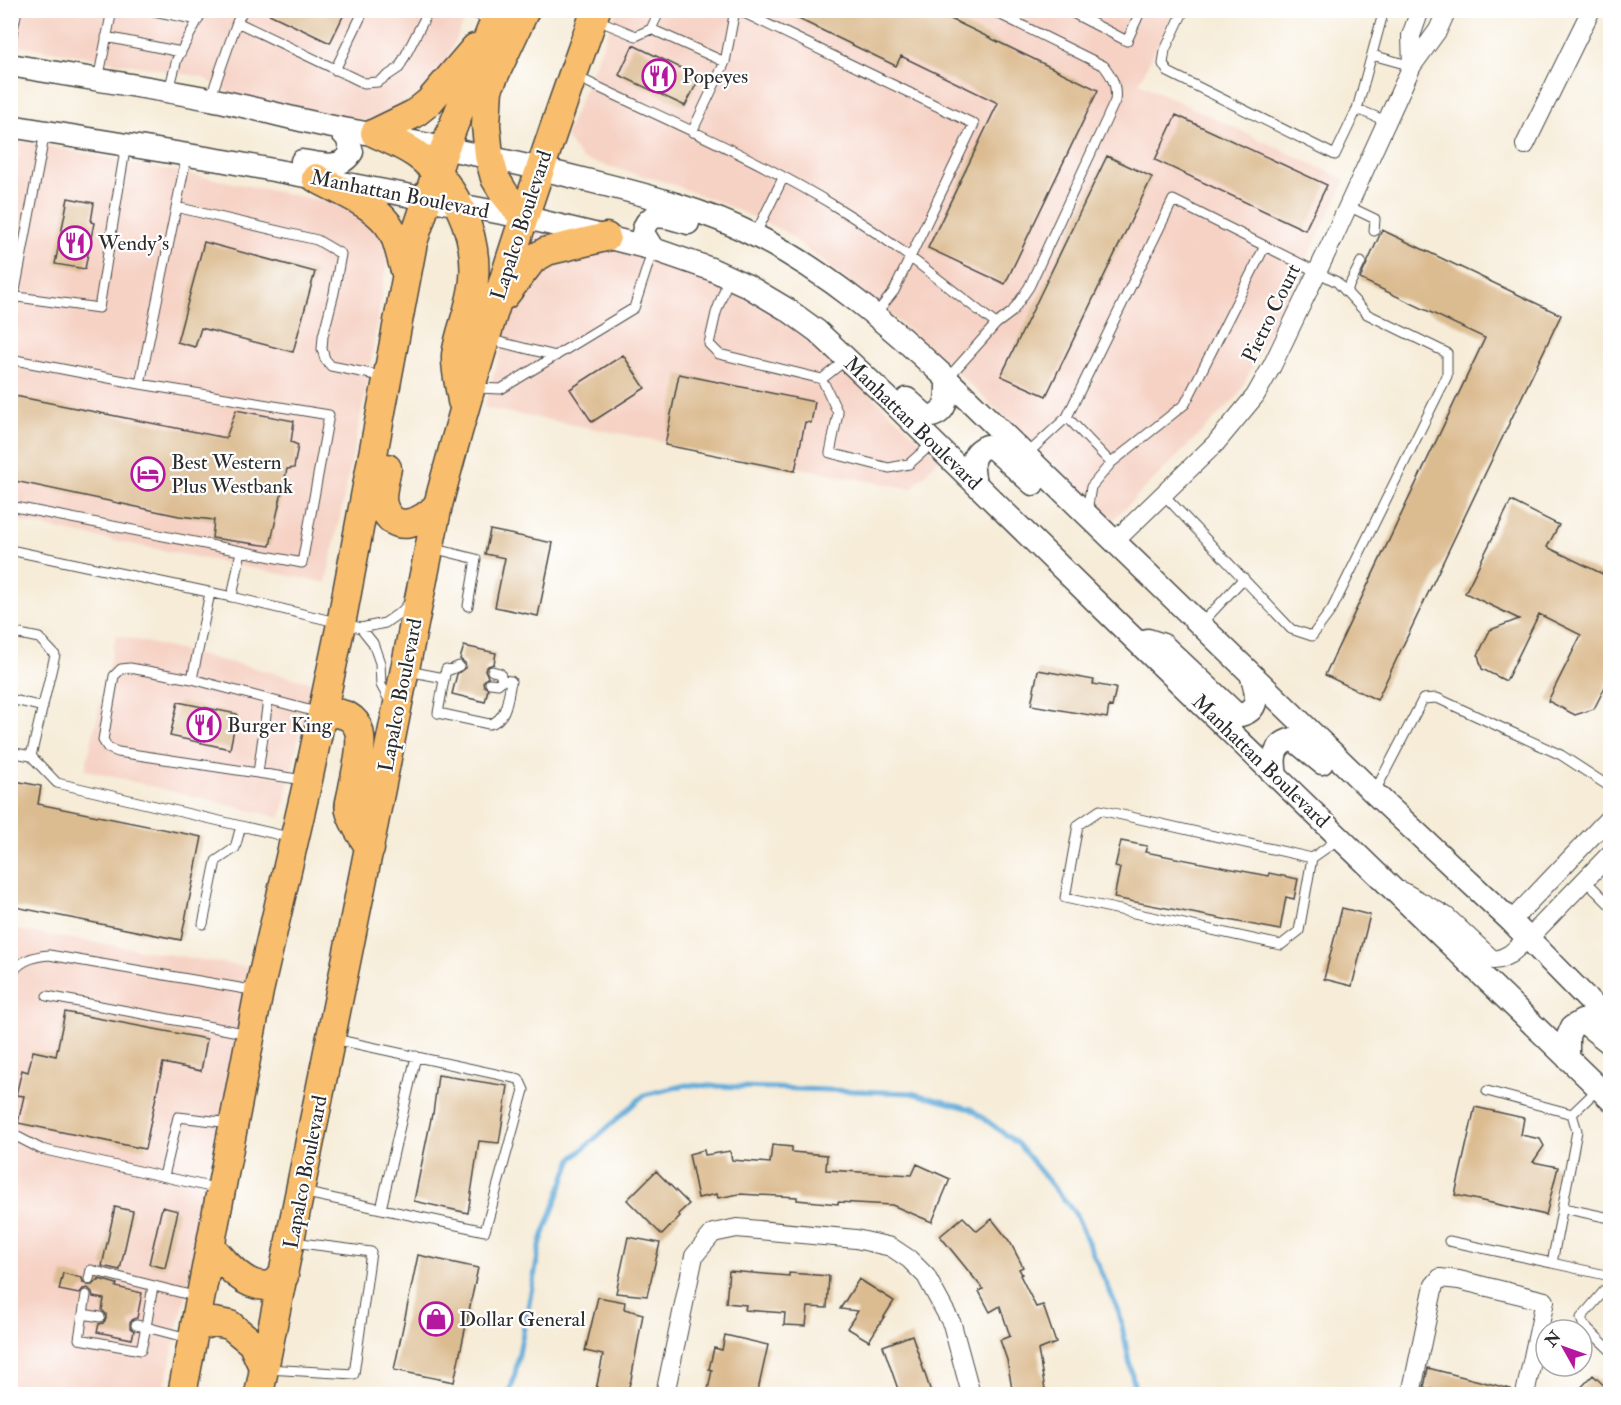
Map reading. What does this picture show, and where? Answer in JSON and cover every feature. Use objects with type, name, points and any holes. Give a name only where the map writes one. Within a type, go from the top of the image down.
[{"type":"main road","points":[[523,217],[495,178],[489,156],[486,125],[488,89],[525,10]]},
{"type":"main road","name":"Lapalco Boulevard","points":[[261,1382],[438,505],[466,399],[523,217],[595,14]]},
{"type":"main road","points":[[375,133],[414,114],[429,102],[488,19]]},
{"type":"main road","points":[[182,1395],[260,991],[322,713],[351,626],[390,368],[413,242],[488,19]]},
{"type":"main road","points":[[375,133],[416,154],[440,160]]},
{"type":"main road","points":[[440,160],[474,254],[474,278],[470,306],[456,356],[466,399]]},
{"type":"main road","points":[[316,178],[371,207],[383,217],[393,232],[406,275]]},
{"type":"main road","points":[[494,309],[533,260],[547,251],[606,237]]},
{"type":"main road","points":[[390,368],[401,402],[382,491],[383,504],[389,516],[399,524],[410,524],[420,520],[438,505]]},
{"type":"main road","points":[[322,713],[339,712],[347,715],[357,723],[362,737],[349,810],[370,849]]},
{"type":"main road","points":[[210,1245],[232,1271],[261,1286],[272,1284],[284,1276]]},
{"type":"main road","points":[[194,1333],[214,1322],[230,1324],[252,1343],[261,1382]]},
{"type":"street","name":"Pietro Court","points":[[1412,66],[1411,36],[1420,10]]},
{"type":"street","name":"Pietro Court","points":[[1114,542],[1216,443],[1255,396],[1272,366],[1412,66],[1438,30],[1447,10]]},
{"type":"street","points":[[1525,145],[1591,10]]},
{"type":"street","points":[[10,65],[210,99],[338,128],[375,133]]},
{"type":"street","name":"Manhattan Boulevard","points":[[10,126],[187,154],[523,217],[653,249],[711,269],[789,310],[817,331],[934,442],[1129,634],[1605,1094]]},
{"type":"street","points":[[225,161],[259,152],[328,166],[341,164],[352,152],[347,138],[338,128]]},
{"type":"street","points":[[440,160],[489,156],[681,206],[755,235],[804,262],[849,293],[947,379],[1374,793],[1511,921],[1610,1026]]},
{"type":"street","points":[[653,249],[643,233],[644,225],[652,218],[663,216],[692,224],[729,224]]},
{"type":"street","points":[[817,331],[842,337],[927,417],[940,412],[945,406],[947,379]]},
{"type":"street","points":[[975,483],[972,463],[976,453],[987,446],[996,450],[1065,513],[1086,516]]},
{"type":"street","points":[[1129,634],[1163,645],[1234,712],[1241,715],[1248,713],[1254,707],[1256,700],[1251,674]]},
{"type":"street","points":[[1276,776],[1273,761],[1275,752],[1279,745],[1293,739],[1351,788],[1374,793]]},
{"type":"street","points":[[1511,921],[1611,817]]},
{"type":"street","points":[[1385,881],[1446,916],[1493,960],[1510,954],[1529,939],[1611,854]]},
{"type":"street","points":[[1568,1059],[1568,1036],[1572,1027],[1582,1021],[1610,1026]]},
{"type":"street","points":[[664,1395],[694,1256],[713,1233],[737,1228],[856,1239],[891,1247],[909,1259],[926,1276],[952,1324],[971,1395]]},
{"type":"street","points":[[1411,1395],[1434,1285],[1440,1278],[1460,1280],[1545,1301],[1525,1395]]},
{"type":"lane","points":[[10,45],[17,10]]},
{"type":"lane","points":[[98,80],[112,10]]},
{"type":"lane","points":[[149,10],[198,20]]},
{"type":"lane","points":[[169,93],[177,59],[203,10]]},
{"type":"lane","points":[[210,99],[243,10]]},
{"type":"lane","points":[[335,70],[364,10]]},
{"type":"lane","points":[[237,22],[364,83],[378,82],[399,68],[429,10]]},
{"type":"lane","points":[[595,14],[636,36],[651,29],[660,10]]},
{"type":"lane","points":[[692,132],[724,62],[736,10],[974,124],[894,291],[875,315]]},
{"type":"lane","points":[[947,379],[996,324],[1012,312],[1029,287],[1115,100],[1117,90],[1104,66],[992,10]]},
{"type":"lane","points":[[1067,10],[1127,41],[1142,10]]},
{"type":"lane","points":[[1184,10],[1165,50],[1162,64],[1168,72],[1335,155],[1357,109],[1384,10]]},
{"type":"lane","points":[[651,29],[724,62]]},
{"type":"lane","points":[[106,37],[181,52]]},
{"type":"lane","points":[[1372,55],[1412,66]]},
{"type":"lane","points":[[572,75],[692,132],[837,207],[910,257],[996,324]]},
{"type":"lane","points":[[1357,109],[1386,121]]},
{"type":"lane","points":[[45,132],[12,296],[99,308],[126,144]]},
{"type":"lane","points":[[140,384],[187,154]]},
{"type":"lane","points":[[755,235],[783,178]]},
{"type":"lane","points":[[1025,456],[1067,417],[1173,200],[1337,282],[1367,314],[1447,353],[1447,376],[1332,609],[1312,636],[1291,629],[1163,494]]},
{"type":"lane","points":[[1348,206],[1375,219],[1374,231]]},
{"type":"lane","points":[[176,207],[318,240],[341,254],[323,336],[322,349],[325,359],[331,366],[390,368]]},
{"type":"lane","points":[[1086,516],[1091,487],[1111,463],[1185,404],[1265,246]]},
{"type":"lane","points":[[466,399],[501,389],[634,308],[653,249]]},
{"type":"lane","points":[[1346,292],[1360,262]]},
{"type":"lane","points":[[729,277],[716,313],[709,344],[719,354],[822,379]]},
{"type":"lane","points":[[485,338],[556,356]]},
{"type":"lane","points":[[10,359],[140,384],[329,415],[302,563],[10,506]]},
{"type":"lane","points":[[822,379],[847,359]]},
{"type":"lane","points":[[822,379],[838,413],[830,453],[889,468],[909,464],[934,442]]},
{"type":"lane","points":[[1067,417],[1111,463]]},
{"type":"lane","points":[[430,548],[476,559],[468,606]]},
{"type":"lane","points":[[10,550],[232,597],[351,626],[385,622],[394,617],[402,611],[422,586]]},
{"type":"lane","points":[[232,597],[241,551]]},
{"type":"lane","points":[[1200,624],[1244,578]]},
{"type":"lane","points":[[192,679],[210,593]]},
{"type":"lane","points":[[351,626],[373,643],[380,663],[381,685],[397,715]]},
{"type":"lane","points":[[10,632],[39,638],[55,656],[31,756]]},
{"type":"lane","points":[[308,780],[118,752],[108,748],[103,740],[114,676],[121,669],[130,668],[192,679],[322,713]]},
{"type":"lane","points":[[405,670],[452,673],[438,713],[489,724],[497,721],[504,710],[511,681],[502,680],[498,684],[490,682]]},
{"type":"lane","points":[[492,671],[500,673],[502,680]]},
{"type":"lane","points":[[1374,793],[1423,699],[1437,698],[1561,755],[1611,787]]},
{"type":"lane","points":[[10,699],[43,706]]},
{"type":"lane","points":[[258,773],[268,700]]},
{"type":"lane","points":[[10,752],[31,756],[57,783],[295,838]]},
{"type":"lane","points":[[1312,858],[1100,810],[1078,825],[1065,898],[1281,945],[1299,931],[1312,858],[1341,838]]},
{"type":"lane","points":[[203,924],[216,861],[235,848],[241,826]]},
{"type":"lane","points":[[1585,880],[1611,905]]},
{"type":"lane","points":[[10,979],[13,970],[26,961],[36,956],[49,955],[260,991]]},
{"type":"lane","points":[[47,996],[251,1034]]},
{"type":"lane","points":[[301,1192],[485,1232],[524,1090],[519,1079],[332,1038]]},
{"type":"lane","points":[[381,1209],[416,1056]]},
{"type":"lane","points":[[1487,1091],[1572,1114],[1605,1094]]},
{"type":"lane","points":[[1552,1263],[1577,1131],[1572,1114]]},
{"type":"lane","points":[[164,1176],[178,1117],[234,1123]]},
{"type":"lane","points":[[10,1133],[41,1149],[221,1189]]},
{"type":"lane","points":[[1563,1208],[1611,1218]]},
{"type":"lane","points":[[1449,1241],[1611,1276]]},
{"type":"lane","points":[[261,1382],[354,1374],[371,1252],[291,1242]]},
{"type":"lane","points":[[89,1279],[91,1270],[201,1298]]},
{"type":"lane","points":[[1611,1284],[1581,1318],[1583,1324],[1611,1350]]},
{"type":"lane","points":[[86,1295],[79,1339],[141,1350],[141,1326],[153,1286]]},
{"type":"lane","points":[[83,1314],[100,1317]]},
{"type":"lane","points":[[141,1326],[194,1333]]},
{"type":"shaded area","points":[[10,11],[469,11],[444,66],[419,96],[382,116],[366,121],[237,97],[202,77],[11,44]]},
{"type":"shaded area","points":[[617,11],[1174,11],[1139,83],[1346,180],[1238,396],[1112,521],[935,351],[784,231],[668,183],[582,159],[565,136]]},
{"type":"shaded area","points":[[21,141],[335,203],[354,210],[381,238],[388,256],[367,387],[326,583],[11,520],[10,200]]},
{"type":"shaded area","points":[[535,231],[633,254],[735,290],[785,322],[853,378],[940,458],[911,489],[484,408]]},
{"type":"shaded area","points":[[116,635],[311,682],[281,818],[85,770]]},
{"type":"shaded area","points":[[10,929],[253,968],[196,1249],[163,1394],[11,1394]]},
{"type":"building","points":[[261,10],[346,10],[330,43]]},
{"type":"building","points":[[780,10],[932,10],[1098,90],[1005,284],[928,248],[998,103],[901,56],[896,66]]},
{"type":"building","name":"Popeyes","points":[[633,45],[700,77],[685,106],[619,75]]},
{"type":"building","points":[[1176,115],[1327,185],[1305,230],[1155,160]]},
{"type":"building","points":[[1107,156],[1152,177],[1046,396],[1001,376]]},
{"type":"building","name":"Wendy's","points":[[68,198],[94,203],[91,222],[94,223],[85,269],[55,264]]},
{"type":"building","points":[[1382,230],[1561,315],[1377,700],[1325,675],[1485,338],[1360,279]]},
{"type":"building","points":[[204,242],[315,272],[293,352],[201,328],[195,347],[177,342]]},
{"type":"building","points":[[623,355],[645,388],[592,422],[570,389]]},
{"type":"building","points":[[679,374],[815,402],[811,423],[805,422],[795,471],[665,445]]},
{"type":"building","name":"Best Western Plus Westbank","points":[[10,395],[226,438],[236,410],[294,421],[291,442],[298,445],[294,468],[287,469],[270,546],[212,538],[214,520],[179,516],[10,480]]},
{"type":"building","points":[[1511,501],[1559,525],[1547,547],[1611,578],[1611,675],[1594,709],[1575,715],[1548,701],[1581,635],[1539,614],[1506,681],[1482,669],[1478,655],[1490,630],[1519,619],[1465,593]]},
{"type":"building","points":[[490,530],[553,543],[538,616],[495,607],[505,558],[485,554]]},
{"type":"building","points":[[464,646],[496,653],[494,664],[485,670],[488,677],[483,682],[488,689],[485,702],[452,694],[457,674],[466,667],[460,659]]},
{"type":"building","points":[[1038,670],[1094,680],[1093,684],[1116,688],[1107,718],[1031,705]]},
{"type":"building","name":"Burger King","points":[[178,702],[237,714],[230,749],[170,736]]},
{"type":"building","points":[[10,780],[41,786],[38,804],[202,837],[181,940],[10,906]]},
{"type":"building","points":[[1121,841],[1147,846],[1145,852],[1268,876],[1269,873],[1298,879],[1294,899],[1286,897],[1280,930],[1114,898],[1120,868],[1115,867]]},
{"type":"building","points":[[1342,908],[1370,915],[1352,986],[1324,979]]},
{"type":"building","points":[[65,1012],[207,1039],[201,1071],[163,1063],[145,1149],[18,1123],[24,1096],[16,1095],[22,1070],[28,1072],[33,1051],[56,1056]]},
{"type":"building","points":[[438,1075],[508,1086],[499,1143],[479,1141],[468,1213],[414,1201],[433,1114]]},
{"type":"building","points":[[1475,1107],[1524,1118],[1521,1135],[1540,1139],[1544,1146],[1533,1162],[1558,1167],[1546,1215],[1455,1195]]},
{"type":"building","points":[[772,1145],[792,1147],[792,1152],[827,1155],[826,1170],[912,1175],[917,1164],[950,1179],[932,1222],[892,1205],[838,1202],[838,1204],[797,1200],[797,1197],[739,1194],[718,1198],[717,1194],[698,1198],[689,1154],[704,1150],[705,1155],[730,1151],[732,1160],[770,1163]]},
{"type":"building","points":[[656,1171],[689,1204],[662,1235],[627,1200]]},
{"type":"building","points":[[115,1207],[133,1211],[120,1270],[102,1266]]},
{"type":"building","points":[[162,1207],[178,1211],[165,1268],[149,1264]]},
{"type":"building","points":[[963,1217],[977,1231],[992,1219],[1010,1242],[1023,1267],[1019,1269],[1022,1274],[1020,1275],[1036,1307],[1043,1305],[1056,1343],[1038,1350],[1046,1395],[1013,1395],[1007,1360],[1000,1340],[1010,1336],[1000,1306],[990,1312],[979,1291],[983,1289],[940,1236]]},
{"type":"building","points":[[628,1237],[660,1243],[647,1296],[616,1293]]},
{"type":"building","name":"Dollar General","points":[[418,1255],[478,1268],[454,1382],[394,1370]]},
{"type":"building","points":[[729,1271],[789,1276],[789,1273],[829,1276],[827,1308],[808,1307],[806,1326],[784,1325],[785,1313],[745,1310],[746,1305],[726,1303]]},
{"type":"building","points":[[63,1273],[82,1278],[87,1285],[92,1285],[99,1279],[117,1284],[116,1287],[142,1293],[137,1318],[130,1323],[130,1328],[134,1331],[132,1339],[97,1332],[99,1324],[106,1319],[106,1314],[102,1310],[104,1299],[93,1297],[88,1288],[83,1289],[79,1294],[59,1290]]},
{"type":"building","points":[[859,1279],[894,1301],[869,1341],[847,1328],[858,1311],[840,1309]]},
{"type":"building","points":[[598,1297],[625,1302],[624,1309],[643,1314],[631,1380],[626,1395],[595,1395],[603,1355],[585,1351]]},
{"type":"building","points":[[725,1335],[768,1345],[757,1395],[707,1395],[712,1370],[709,1369],[714,1348],[722,1350]]},
{"type":"building","points":[[912,1335],[932,1395],[900,1395],[883,1346]]},
{"type":"building","points":[[1428,1368],[1511,1389],[1510,1395],[1451,1395],[1424,1387]]},
{"type":"building","points":[[1594,1376],[1611,1392],[1611,1395],[1574,1395]]},
{"type":"waterway","points":[[509,1394],[514,1379],[541,1241],[572,1159],[644,1095],[686,1085],[911,1093],[971,1109],[1018,1144],[1075,1213],[1119,1312],[1136,1394]]},
{"type":"place","name":"Popeyes","points":[[659,76]]},
{"type":"place","name":"Wendy's","points":[[75,243]]},
{"type":"place","name":"Best Western Plus Westbank","points":[[148,474]]},
{"type":"place","name":"Burger King","points":[[204,725]]},
{"type":"place","name":"Dollar General","points":[[436,1319]]}]
